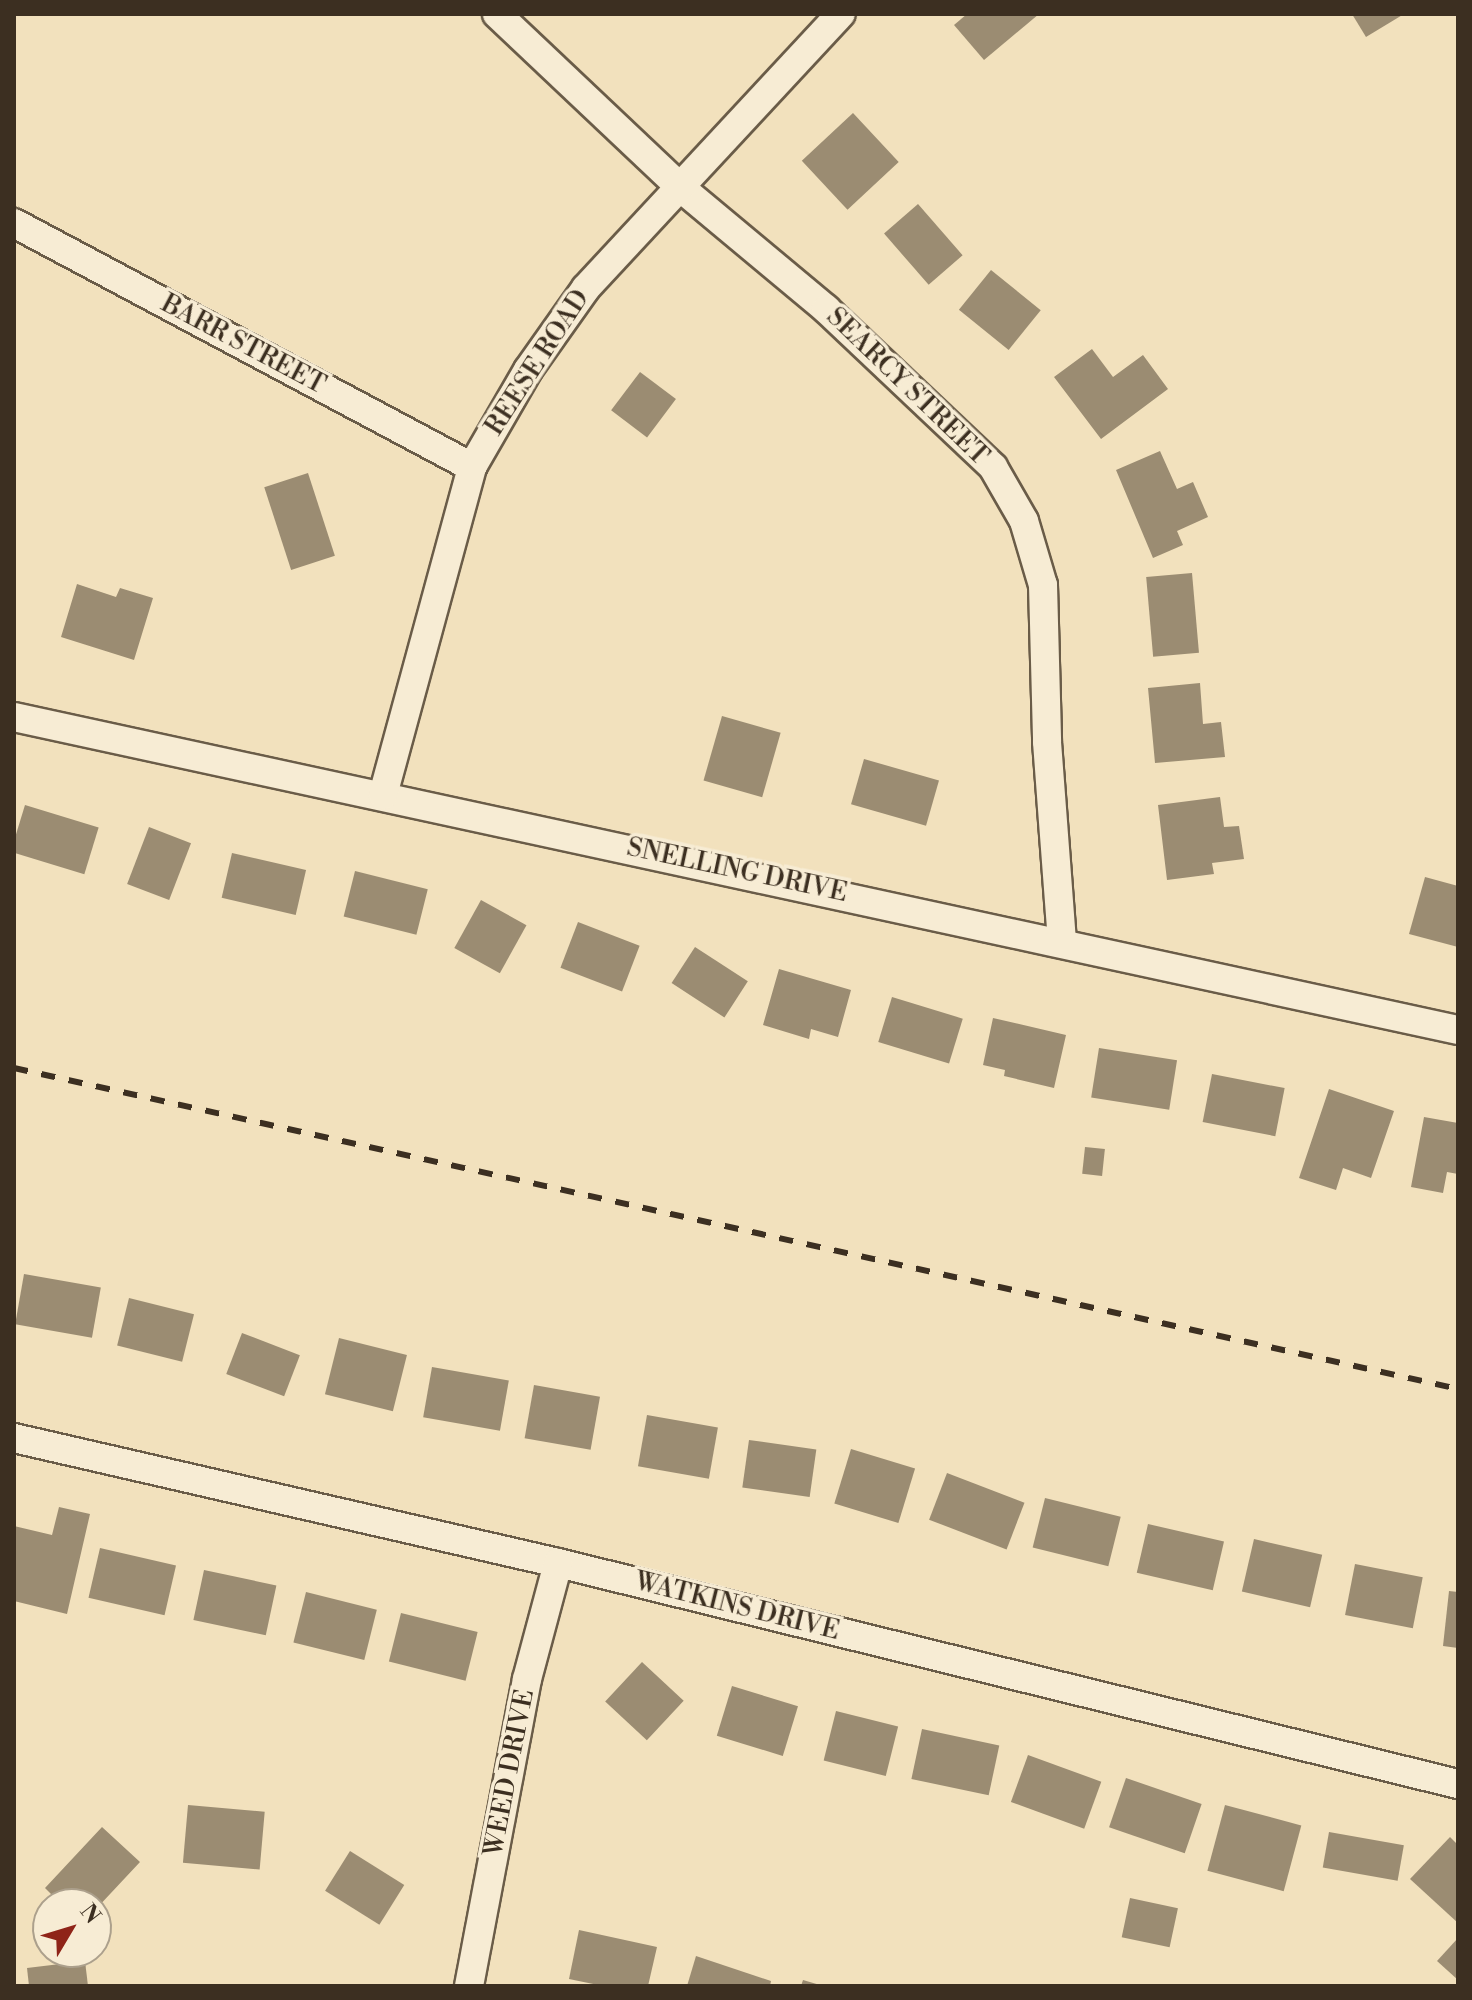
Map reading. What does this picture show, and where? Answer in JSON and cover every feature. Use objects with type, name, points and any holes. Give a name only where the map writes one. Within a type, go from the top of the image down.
[{"type":"street","name":"SEARCY STREET","points":[[497,14],[681,188],[826,309],[993,467],[1024,521],[1043,585],[1047,742],[1062,941]]},
{"type":"street","name":"REESE ROAD","points":[[383,795],[472,467],[528,370],[586,288],[841,14]]},
{"type":"street","name":"BARR STREET","points":[[14,223],[472,467]]},
{"type":"street","name":"SNELLING DRIVE","points":[[14,717],[1062,941],[1458,1030]]},
{"type":"street","name":"WATKINS DRIVE","points":[[14,1438],[558,1563],[1458,1784]]},
{"type":"street","name":"WEED DRIVE","points":[[469,1986],[527,1679],[558,1563]]},
{"type":"building","points":[[967,14],[1039,14],[984,60],[954,25]]},
{"type":"building","points":[[1352,14],[1404,14],[1366,37]]},
{"type":"building","points":[[853,113],[899,162],[847,210],[802,161]]},
{"type":"building","points":[[918,204],[963,255],[929,285],[884,234]]},
{"type":"building","points":[[991,270],[1041,310],[1009,350],[959,310]]},
{"type":"building","points":[[1092,349],[1113,377],[1143,355],[1168,389],[1101,439],[1054,377]]},
{"type":"building","points":[[640,372],[676,399],[647,437],[611,410]]},
{"type":"building","points":[[1160,451],[1177,489],[1193,482],[1208,517],[1177,531],[1183,545],[1153,558],[1116,470]]},
{"type":"building","points":[[308,473],[335,556],[291,570],[264,487]]},
{"type":"building","points":[[1192,573],[1199,653],[1153,657],[1146,577]]},
{"type":"building","points":[[77,584],[116,597],[120,588],[153,598],[134,660],[61,637]]},
{"type":"building","points":[[1200,683],[1203,724],[1221,722],[1225,757],[1155,763],[1148,688]]},
{"type":"building","points":[[722,716],[781,733],[762,797],[704,780]]},
{"type":"building","points":[[864,759],[939,780],[926,826],[851,804]]},
{"type":"building","points":[[1220,797],[1224,827],[1239,826],[1244,859],[1212,863],[1214,874],[1167,880],[1158,805]]},
{"type":"building","points":[[25,805],[99,828],[84,874],[14,853],[14,841]]},
{"type":"building","points":[[149,827],[191,843],[169,900],[127,884]]},
{"type":"building","points":[[232,853],[306,870],[296,915],[222,898]]},
{"type":"building","points":[[355,871],[428,889],[416,935],[344,917]]},
{"type":"building","points":[[1425,877],[1458,886],[1458,947],[1409,934]]},
{"type":"building","points":[[481,900],[526,925],[500,973],[454,948]]},
{"type":"building","points":[[578,922],[640,946],[622,991],[560,968]]},
{"type":"building","points":[[695,947],[748,981],[724,1017],[672,983]]},
{"type":"building","points":[[779,969],[851,990],[838,1037],[811,1029],[809,1039],[763,1025]]},
{"type":"building","points":[[892,997],[963,1019],[949,1064],[878,1042]]},
{"type":"building","points":[[993,1018],[1066,1035],[1054,1088],[1004,1076],[1005,1070],[983,1065]]},
{"type":"building","points":[[1099,1048],[1177,1060],[1169,1110],[1091,1097]]},
{"type":"building","points":[[1212,1074],[1285,1088],[1275,1136],[1203,1122]]},
{"type":"building","points":[[1329,1089],[1394,1111],[1371,1178],[1343,1168],[1336,1190],[1299,1178]]},
{"type":"building","points":[[1424,1117],[1458,1123],[1458,1174],[1447,1172],[1443,1193],[1411,1187]]},
{"type":"building","points":[[1085,1147],[1105,1149],[1102,1176],[1082,1174]]},
{"type":"building","points":[[24,1274],[101,1288],[92,1338],[15,1324]]},
{"type":"building","points":[[129,1298],[194,1314],[182,1362],[117,1346]]},
{"type":"building","points":[[242,1333],[300,1355],[284,1396],[226,1374]]},
{"type":"building","points":[[339,1338],[407,1355],[393,1411],[325,1394]]},
{"type":"building","points":[[432,1367],[509,1381],[500,1431],[423,1417]]},
{"type":"building","points":[[534,1385],[600,1397],[591,1450],[525,1438]]},
{"type":"building","points":[[647,1415],[718,1428],[709,1479],[638,1466]]},
{"type":"building","points":[[749,1440],[816,1449],[810,1497],[742,1488]]},
{"type":"building","points":[[851,1449],[915,1469],[898,1523],[834,1504]]},
{"type":"building","points":[[947,1473],[1024,1503],[1007,1549],[929,1520]]},
{"type":"building","points":[[1045,1498],[1121,1517],[1108,1566],[1033,1547]]},
{"type":"building","points":[[59,1507],[90,1514],[67,1614],[14,1601],[14,1526],[52,1535]]},
{"type":"building","points":[[1148,1524],[1224,1542],[1213,1590],[1137,1573]]},
{"type":"building","points":[[1254,1539],[1322,1555],[1310,1607],[1242,1592]]},
{"type":"building","points":[[100,1548],[176,1566],[165,1615],[89,1598]]},
{"type":"building","points":[[1355,1564],[1423,1577],[1413,1628],[1345,1615]]},
{"type":"building","points":[[204,1570],[276,1585],[266,1635],[193,1620]]},
{"type":"building","points":[[1449,1591],[1458,1592],[1458,1648],[1443,1646]]},
{"type":"building","points":[[306,1592],[377,1610],[364,1660],[293,1642]]},
{"type":"building","points":[[401,1613],[478,1632],[466,1681],[389,1662]]},
{"type":"building","points":[[642,1662],[684,1701],[647,1740],[605,1701]]},
{"type":"building","points":[[732,1686],[798,1706],[783,1756],[717,1736]]},
{"type":"building","points":[[836,1711],[898,1726],[886,1776],[824,1760]]},
{"type":"building","points":[[922,1729],[999,1745],[989,1795],[911,1779]]},
{"type":"building","points":[[1028,1755],[1101,1782],[1084,1829],[1011,1802]]},
{"type":"building","points":[[1126,1778],[1202,1804],[1185,1853],[1109,1827]]},
{"type":"building","points":[[188,1805],[265,1812],[260,1869],[183,1863]]},
{"type":"building","points":[[1225,1805],[1301,1825],[1284,1891],[1207,1871]]},
{"type":"building","points":[[102,1827],[140,1862],[112,1892],[112,1888],[45,1888]]},
{"type":"building","points":[[1329,1832],[1404,1845],[1398,1881],[1323,1867]]},
{"type":"building","points":[[1450,1837],[1458,1845],[1458,1923],[1410,1879]]},
{"type":"building","points":[[350,1851],[404,1885],[379,1925],[325,1891]]},
{"type":"building","points":[[1130,1898],[1178,1908],[1170,1947],[1122,1937]]},
{"type":"building","points":[[579,1930],[657,1947],[648,1986],[603,1986],[569,1979]]},
{"type":"building","points":[[1458,1938],[1458,1980],[1437,1961]]},
{"type":"building","points":[[696,1956],[771,1981],[770,1986],[687,1986]]},
{"type":"building","points":[[27,1968],[86,1968],[88,1986],[29,1986]]},
{"type":"building","points":[[803,1980],[820,1985],[820,1986],[801,1986]]},
{"type":"railway","points":[[14,1068],[1458,1389]]}]
